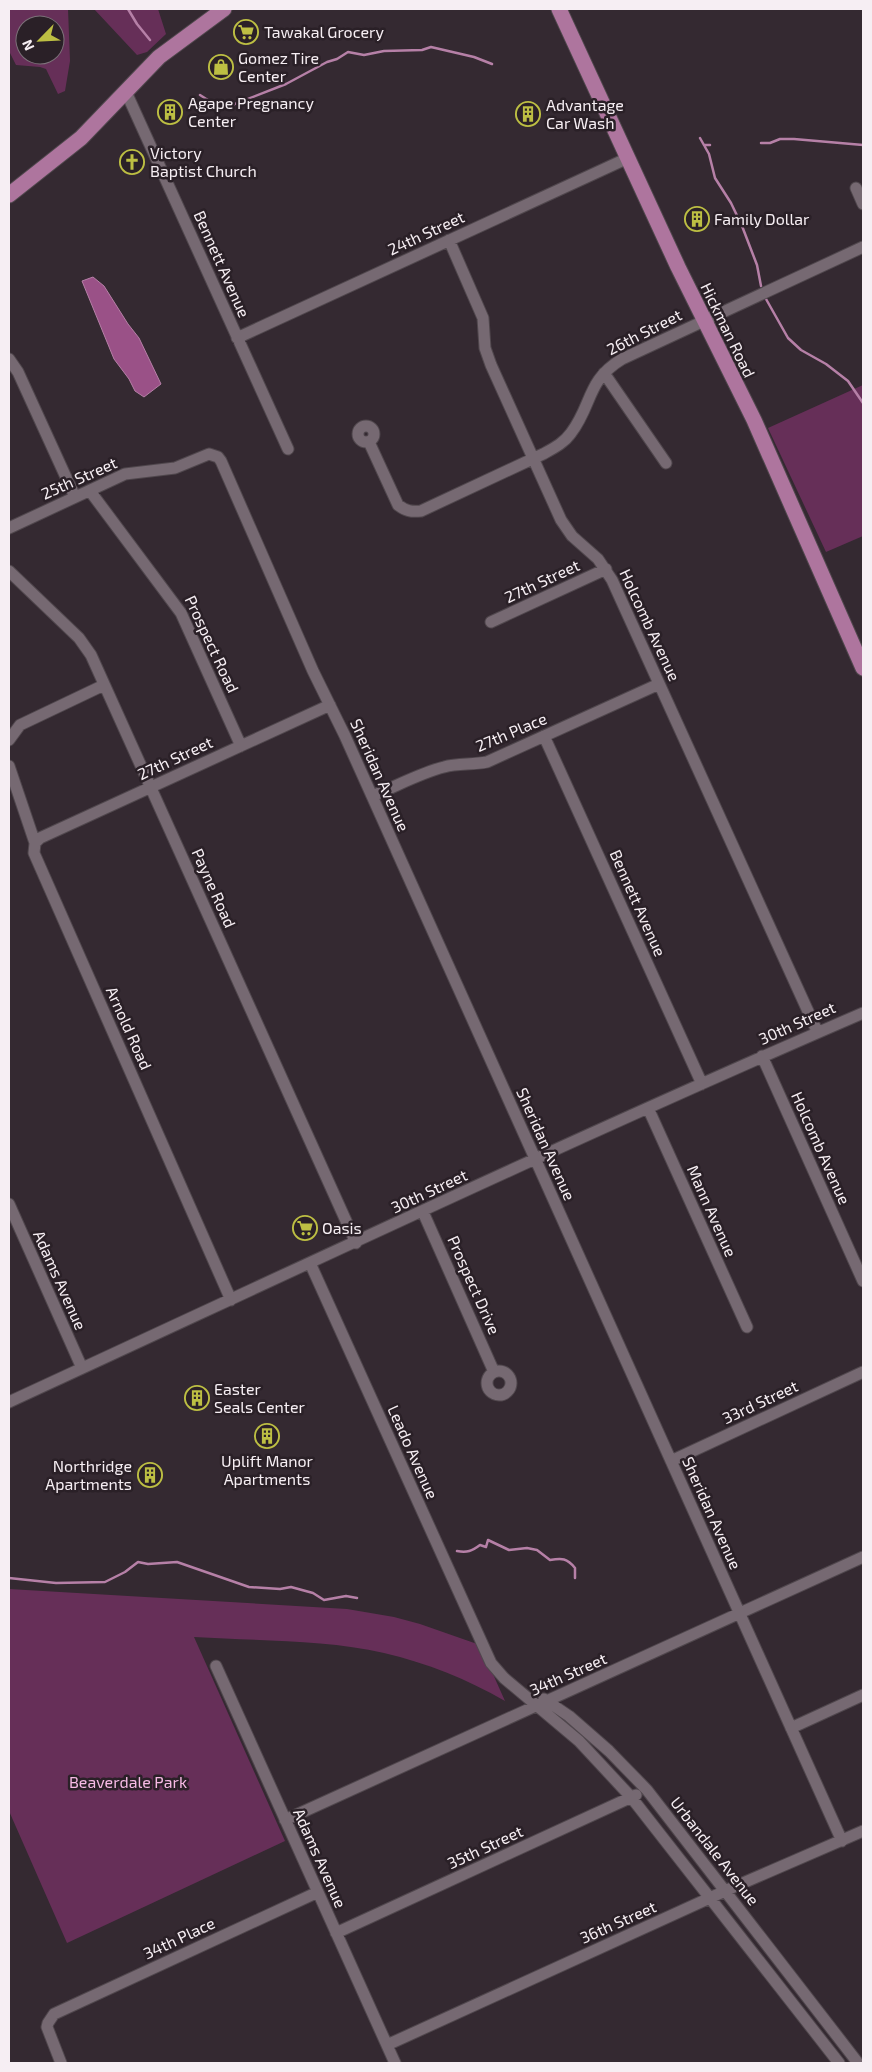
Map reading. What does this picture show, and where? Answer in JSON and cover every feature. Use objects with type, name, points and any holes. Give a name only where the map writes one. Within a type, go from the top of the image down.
[{"type":"main road","points":[[9,195],[81,138],[159,57],[224,9]]},
{"type":"main road","name":"Hickman Road","points":[[559,9],[704,320],[754,420],[863,668]]},
{"type":"street","name":"Bennett Avenue","points":[[126,92],[288,449]]},
{"type":"street","name":"24th Street","points":[[237,338],[628,158]]},
{"type":"street","points":[[856,188],[863,204]]},
{"type":"street","name":"Holcomb Avenue","points":[[449,240],[483,318],[485,348],[490,365],[561,520],[572,536],[598,559],[606,569],[817,1032]]},
{"type":"street","name":"26th Street","points":[[369,442],[398,505],[405,510],[421,511],[561,444],[576,425],[596,381],[622,359],[863,247]]},
{"type":"street","points":[[9,359],[18,372],[75,498]]},
{"type":"street","points":[[604,373],[666,463]]},
{"type":"street","name":"25th Street","points":[[9,528],[126,474],[176,468],[204,455],[213,454],[220,461]]},
{"type":"street","name":"Sheridan Avenue","points":[[220,461],[842,1841]]},
{"type":"street","name":"Prospect Road","points":[[90,491],[181,613],[241,746]]},
{"type":"street","name":"27th Street","points":[[491,622],[606,569]]},
{"type":"street","name":"Payne Road","points":[[9,571],[79,638],[91,655],[356,1243]]},
{"type":"street","name":"27th Place","points":[[372,796],[443,767],[487,762],[659,684]]},
{"type":"street","points":[[9,740],[20,725],[104,685]]},
{"type":"street","name":"27th Street","points":[[35,843],[40,838],[330,705]]},
{"type":"street","name":"Bennett Avenue","points":[[544,736],[702,1084]]},
{"type":"street","name":"Arnold Road","points":[[9,766],[35,843],[34,852],[232,1300]]},
{"type":"street","name":"30th Street","points":[[9,1402],[648,1108],[863,1012]]},
{"type":"street","name":"Holcomb Avenue","points":[[762,1056],[863,1281]]},
{"type":"street","name":"Mann Avenue","points":[[648,1108],[747,1327]]},
{"type":"street","name":"Adams Avenue","points":[[9,1204],[82,1368]]},
{"type":"street","name":"Prospect Drive","points":[[423,1212],[494,1372]]},
{"type":"street","name":"Leado Avenue","points":[[310,1263],[487,1654]]},
{"type":"street","name":"33rd Street","points":[[671,1461],[863,1372]]},
{"type":"street","name":"34th Street","points":[[285,1820],[863,1557]]},
{"type":"street","name":"Urbandale Avenue","points":[[487,1654],[491,1663],[504,1678],[519,1689],[597,1759],[631,1797],[839,2063]]},
{"type":"street","name":"Adams Avenue","points":[[216,1666],[387,2045],[392,2062]]},
{"type":"street","name":"Urbandale Avenue","points":[[519,1689],[549,1701],[609,1751],[647,1790],[858,2063]]},
{"type":"street","points":[[791,1728],[863,1695]]},
{"type":"street","name":"35th Street","points":[[336,1933],[647,1790]]},
{"type":"street","name":"36th Street","points":[[387,2045],[711,1897],[863,1831]]},
{"type":"street","name":"34th Place","points":[[62,2063],[47,2028],[54,2014],[318,1892]]},
{"type":"green space","points":[[9,9],[68,9],[70,61],[65,91],[58,94],[46,69],[16,65],[65,65],[65,15],[15,15],[15,63],[9,51]]},
{"type":"green space","points":[[94,9],[158,9],[166,34],[147,52],[137,55]]},
{"type":"green space","points":[[863,385],[863,536],[826,552],[768,428]]},
{"type":"green space","name":"Beaverdale Park","points":[[9,1589],[347,1609],[394,1617],[480,1645],[505,1701],[446,1672],[361,1648],[290,1641],[194,1637],[285,1841],[67,1943],[9,1811]]},
{"type":"shaded area","points":[[93,277],[104,286],[139,338],[161,384],[144,397],[135,391],[129,379],[114,359],[82,281]]},
{"type":"waterway","points":[[128,9],[150,40]]},
{"type":"waterway","points":[[200,95],[222,109],[286,84],[348,52],[364,55],[384,51],[422,50],[431,47],[474,57],[492,64]]},
{"type":"waterway","points":[[700,138],[709,154],[715,178],[731,203],[742,226],[757,265],[761,286]]},
{"type":"waterway","points":[[761,143],[770,143],[780,139],[794,139],[863,145]]},
{"type":"waterway","points":[[704,145],[710,145]]},
{"type":"waterway","points":[[766,299],[788,338],[801,350],[826,364],[848,381],[863,403]]},
{"type":"waterway","points":[[457,1551],[469,1551],[480,1545],[486,1547],[488,1540],[509,1550],[527,1548],[537,1550],[550,1560],[561,1559],[569,1562],[575,1568],[575,1578]]},
{"type":"waterway","points":[[9,1578],[56,1583],[105,1582],[125,1572],[138,1562],[148,1564],[177,1562],[249,1587],[280,1589],[291,1587],[313,1593],[324,1600],[346,1596],[357,1598]]},
{"type":"place","name":"Tawakal Grocery","points":[[246,32]]},
{"type":"place","name":"Gomez Tire Center","points":[[221,67]]},
{"type":"place","name":"Agape Pregnancy Center","points":[[170,112]]},
{"type":"place","name":"Advantage Car Wash","points":[[528,114]]},
{"type":"place","name":"Victory Baptist Church","points":[[132,162]]},
{"type":"place","name":"Family Dollar","points":[[697,219]]},
{"type":"place","name":"Oasis","points":[[305,1228]]},
{"type":"place","name":"Easter Seals Center","points":[[197,1398]]},
{"type":"place","name":"Uplift Manor Apartments","points":[[267,1436]]},
{"type":"place","name":"Northridge Apartments","points":[[150,1475]]}]
